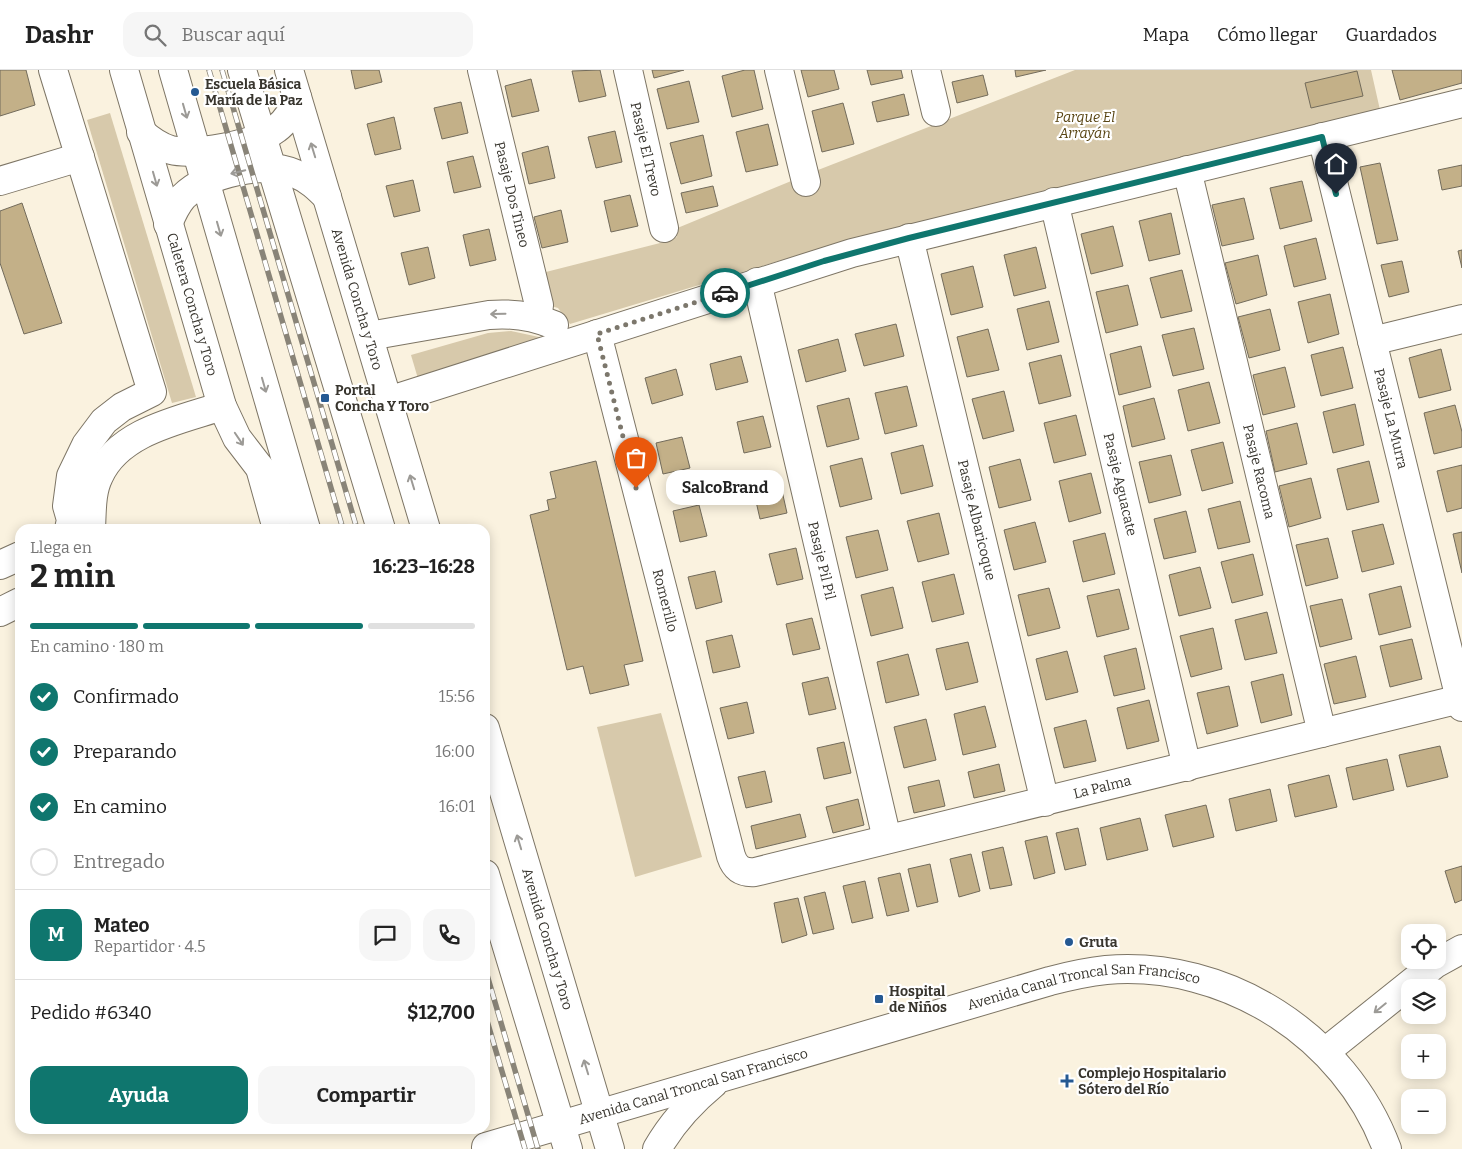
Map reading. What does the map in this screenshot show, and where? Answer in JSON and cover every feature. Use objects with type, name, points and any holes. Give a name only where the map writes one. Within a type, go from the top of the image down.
[{"type":"street","points":[[53,70],[152,392],[122,407],[104,421],[86,445],[71,476],[67,506],[71,520],[70,524]]},
{"type":"street","name":"Caletera Concha y Toro","points":[[124,70],[222,406],[237,438],[260,468],[277,524]]},
{"type":"street","points":[[173,70],[305,524]]},
{"type":"street","points":[[242,70],[379,524]]},
{"type":"street","name":"Avenida Concha y Toro","points":[[289,70],[425,524]]},
{"type":"street","name":"Pasaje Dos Tineo","points":[[482,70],[539,305],[537,318]]},
{"type":"street","name":"Pasaje El Trevo","points":[[628,70],[664,228]]},
{"type":"street","points":[[779,70],[806,182]]},
{"type":"street","points":[[926,70],[936,112]]},
{"type":"street","points":[[141,132],[160,146],[171,150],[196,152],[217,149],[262,137],[277,128],[292,111],[297,97]]},
{"type":"street","points":[[388,401],[824,261],[1054,202],[1462,104]]},
{"type":"street","name":"Pasaje La Murra","points":[[1322,137],[1461,703]]},
{"type":"street","points":[[0,181],[80,157]]},
{"type":"street","points":[[168,224],[173,211],[182,198],[194,188],[205,182],[243,171],[271,168],[296,174],[309,181],[327,197]]},
{"type":"street","name":"Pasaje Racoma","points":[[1187,170],[1320,725]]},
{"type":"street","name":"Pasaje Aguacate","points":[[1054,202],[1187,767]]},
{"type":"street","name":"Pasaje Albaricoque","points":[[909,238],[1045,802]]},
{"type":"street","name":"Pasaje Pil Pil","points":[[757,282],[887,839]]},
{"type":"street","points":[[369,336],[488,315],[508,314],[537,318],[555,326],[597,334]]},
{"type":"street","points":[[1372,341],[1462,320]]},
{"type":"street","name":"Romerillo","points":[[597,334],[731,856],[736,867]]},
{"type":"street","points":[[91,524],[96,483],[106,463],[116,451],[144,434],[222,406]]},
{"type":"street","points":[[260,468],[304,524]]},
{"type":"street","points":[[0,612],[15,604]]},
{"type":"street","name":"La Palma","points":[[736,867],[748,872],[755,872],[1045,802],[1187,767],[1320,725],[1461,703]]},
{"type":"street","name":"Avenida Concha y Toro","points":[[490,745],[610,1149]]},
{"type":"street","points":[[490,891],[564,1137]]},
{"type":"street","points":[[1325,1052],[1435,964],[1462,949]]},
{"type":"street","name":"Avenida Canal Troncal San Francisco","points":[[485,1142],[564,1137],[600,1114],[1050,981],[1106,970],[1135,970],[1164,972],[1192,977],[1223,987],[1253,1000],[1303,1032],[1325,1052],[1356,1091],[1369,1112],[1387,1149]]},
{"type":"street","points":[[657,1149],[665,1134],[681,1114],[698,1096],[718,1080]]},
{"type":"green space","name":"Parque El Arrayán","points":[[1075,70],[1371,70],[1380,110],[825,247],[570,324],[558,308],[544,304],[538,274],[668,241],[677,237],[675,229],[818,170]]},
{"type":"green space","points":[[110,113],[196,397],[172,403],[87,120]]},
{"type":"green space","points":[[511,331],[553,340],[419,382],[411,355],[488,333]]},
{"type":"green space","points":[[661,713],[702,857],[635,877],[597,727]]},
{"type":"building","points":[[0,70],[26,70],[35,105],[0,116]]},
{"type":"building","points":[[351,70],[379,70],[382,82],[355,89]]},
{"type":"building","points":[[600,70],[606,96],[579,102],[572,71]]},
{"type":"building","points":[[652,70],[684,70],[654,78]]},
{"type":"building","points":[[745,70],[754,70],[763,109],[732,117],[722,76]]},
{"type":"building","points":[[801,70],[834,70],[839,89],[808,97]]},
{"type":"building","points":[[867,70],[901,70],[903,78],[871,85]]},
{"type":"building","points":[[1015,70],[1046,70],[1016,77]]},
{"type":"building","points":[[1392,70],[1462,70],[1462,83],[1400,100]]},
{"type":"building","points":[[1357,71],[1363,96],[1311,108],[1305,83]]},
{"type":"building","points":[[983,75],[988,95],[957,103],[952,82]]},
{"type":"building","points":[[531,79],[539,111],[512,117],[505,86]]},
{"type":"building","points":[[689,81],[699,122],[667,129],[657,89]]},
{"type":"building","points":[[904,94],[909,115],[877,122],[872,102]]},
{"type":"building","points":[[461,102],[468,133],[442,139],[434,108]]},
{"type":"building","points":[[843,103],[854,144],[822,152],[812,111]]},
{"type":"building","points":[[394,117],[401,149],[375,155],[367,124]]},
{"type":"building","points":[[768,124],[778,165],[746,172],[736,132]]},
{"type":"building","points":[[615,131],[622,162],[596,168],[588,137]]},
{"type":"building","points":[[703,135],[712,176],[681,184],[670,143]]},
{"type":"building","points":[[548,146],[555,178],[529,184],[522,153]]},
{"type":"building","points":[[473,156],[481,187],[454,193],[447,162]]},
{"type":"building","points":[[1380,163],[1398,240],[1377,244],[1360,167]]},
{"type":"building","points":[[1462,165],[1462,186],[1442,190],[1438,170]]},
{"type":"building","points":[[413,180],[420,211],[394,217],[386,186]]},
{"type":"building","points":[[1302,181],[1312,221],[1280,229],[1270,188]]},
{"type":"building","points":[[713,186],[718,206],[686,213],[681,193]]},
{"type":"building","points":[[630,195],[638,226],[611,232],[604,201]]},
{"type":"building","points":[[1244,198],[1254,239],[1222,246],[1212,205]]},
{"type":"building","points":[[22,203],[62,323],[24,334],[0,263],[0,211]]},
{"type":"building","points":[[561,210],[568,242],[542,248],[534,217]]},
{"type":"building","points":[[1171,213],[1180,254],[1149,261],[1139,221]]},
{"type":"building","points":[[1113,226],[1123,266],[1091,274],[1081,234]]},
{"type":"building","points":[[489,229],[496,260],[470,266],[463,235]]},
{"type":"building","points":[[1316,238],[1326,279],[1294,287],[1284,246]]},
{"type":"building","points":[[428,247],[435,278],[409,285],[401,253]]},
{"type":"building","points":[[1036,247],[1046,288],[1014,296],[1004,255]]},
{"type":"building","points":[[1462,250],[1462,268],[1458,251]]},
{"type":"building","points":[[1258,255],[1267,295],[1236,304],[1225,263]]},
{"type":"building","points":[[1402,261],[1409,292],[1389,297],[1381,265]]},
{"type":"building","points":[[973,266],[983,307],[951,315],[941,274]]},
{"type":"building","points":[[1182,270],[1192,311],[1161,318],[1150,278]]},
{"type":"building","points":[[1128,285],[1138,325],[1106,333],[1096,292]]},
{"type":"building","points":[[1330,294],[1339,334],[1308,343],[1298,302]]},
{"type":"building","points":[[1049,301],[1059,342],[1027,350],[1017,309]]},
{"type":"building","points":[[1270,309],[1280,350],[1249,358],[1238,317]]},
{"type":"building","points":[[896,324],[904,356],[864,366],[855,334]]},
{"type":"building","points":[[1194,328],[1204,369],[1173,376],[1162,335]]},
{"type":"building","points":[[988,329],[999,370],[967,377],[957,337]]},
{"type":"building","points":[[838,339],[846,371],[806,382],[798,350]]},
{"type":"building","points":[[1141,346],[1151,387],[1119,395],[1110,354]]},
{"type":"building","points":[[1343,347],[1353,388],[1321,396],[1311,355]]},
{"type":"building","points":[[1441,349],[1451,390],[1419,398],[1409,358]]},
{"type":"building","points":[[1061,355],[1071,396],[1039,404],[1029,363]]},
{"type":"building","points":[[741,356],[748,382],[716,390],[710,364]]},
{"type":"building","points":[[1285,367],[1295,407],[1263,415],[1253,375]]},
{"type":"building","points":[[676,369],[683,395],[652,404],[645,378]]},
{"type":"building","points":[[1209,382],[1220,423],[1188,431],[1178,390]]},
{"type":"building","points":[[907,386],[917,426],[885,434],[875,393]]},
{"type":"building","points":[[1004,391],[1014,431],[983,439],[972,399]]},
{"type":"building","points":[[849,398],[859,439],[827,447],[817,406]]},
{"type":"building","points":[[1154,398],[1165,439],[1132,447],[1123,406]]},
{"type":"building","points":[[1355,404],[1364,445],[1333,453],[1323,412]]},
{"type":"building","points":[[1455,405],[1462,432],[1462,447],[1434,454],[1424,413]]},
{"type":"building","points":[[1076,415],[1086,455],[1054,463],[1044,423]]},
{"type":"building","points":[[763,416],[771,447],[744,453],[737,422]]},
{"type":"building","points":[[1297,423],[1307,464],[1275,472],[1266,431]]},
{"type":"building","points":[[682,437],[690,468],[663,474],[656,443]]},
{"type":"building","points":[[1223,442],[1233,483],[1202,491],[1191,450]]},
{"type":"building","points":[[923,445],[933,486],[901,494],[891,453]]},
{"type":"building","points":[[1171,455],[1181,495],[1149,503],[1139,462]]},
{"type":"building","points":[[862,458],[872,499],[840,507],[830,466]]},
{"type":"building","points":[[1020,459],[1031,500],[999,508],[989,467]]},
{"type":"building","points":[[596,461],[643,661],[624,665],[629,685],[590,694],[583,666],[567,670],[530,515],[549,510],[547,500],[556,498],[550,472]]},
{"type":"building","points":[[1369,461],[1379,502],[1347,510],[1337,469]]},
{"type":"building","points":[[1462,465],[1462,508],[1447,512],[1437,471]]},
{"type":"building","points":[[1091,473],[1101,513],[1069,522],[1059,481]]},
{"type":"building","points":[[1311,478],[1321,518],[1289,527],[1279,486]]},
{"type":"building","points":[[780,482],[787,513],[760,519],[753,488]]},
{"type":"building","points":[[1240,501],[1250,542],[1218,549],[1208,509]]},
{"type":"building","points":[[699,505],[707,536],[680,542],[673,511]]},
{"type":"building","points":[[1186,511],[1196,552],[1164,559],[1154,519]]},
{"type":"building","points":[[939,513],[949,554],[918,562],[907,521]]},
{"type":"building","points":[[1035,522],[1046,562],[1014,570],[1004,530]]},
{"type":"building","points":[[1383,524],[1394,564],[1362,572],[1352,531]]},
{"type":"building","points":[[878,530],[888,570],[856,578],[846,537]]},
{"type":"building","points":[[1462,532],[1462,573],[1453,534]]},
{"type":"building","points":[[1105,533],[1115,574],[1083,582],[1073,541]]},
{"type":"building","points":[[1328,538],[1338,578],[1306,586],[1296,545]]},
{"type":"building","points":[[796,548],[803,579],[777,585],[769,554]]},
{"type":"building","points":[[1253,554],[1263,595],[1232,603],[1221,562]]},
{"type":"building","points":[[1200,567],[1211,608],[1179,616],[1169,575]]},
{"type":"building","points":[[715,571],[722,602],[696,609],[688,577]]},
{"type":"building","points":[[954,574],[964,614],[932,622],[922,582]]},
{"type":"building","points":[[1401,586],[1411,627],[1379,635],[1369,594]]},
{"type":"building","points":[[893,587],[903,628],[871,636],[861,595]]},
{"type":"building","points":[[1049,588],[1060,628],[1028,636],[1018,595]]},
{"type":"building","points":[[1119,589],[1129,629],[1097,637],[1087,596]]},
{"type":"building","points":[[1342,599],[1352,639],[1320,647],[1310,606]]},
{"type":"building","points":[[1267,612],[1277,653],[1245,660],[1235,620]]},
{"type":"building","points":[[812,618],[820,649],[793,655],[786,624]]},
{"type":"building","points":[[1213,628],[1222,669],[1191,677],[1180,636]]},
{"type":"building","points":[[732,635],[740,667],[713,673],[706,641]]},
{"type":"building","points":[[1412,639],[1422,679],[1390,687],[1380,646]]},
{"type":"building","points":[[968,642],[978,682],[946,690],[936,649]]},
{"type":"building","points":[[1136,648],[1145,689],[1114,696],[1104,656]]},
{"type":"building","points":[[1067,651],[1078,692],[1046,700],[1036,659]]},
{"type":"building","points":[[908,654],[919,695],[886,703],[877,662]]},
{"type":"building","points":[[1356,656],[1366,697],[1334,704],[1324,664]]},
{"type":"building","points":[[1283,674],[1292,715],[1261,723],[1251,682]]},
{"type":"building","points":[[828,677],[836,709],[809,715],[802,683]]},
{"type":"building","points":[[1229,686],[1238,726],[1207,734],[1197,693]]},
{"type":"building","points":[[1149,700],[1159,741],[1127,749],[1117,708]]},
{"type":"building","points":[[747,702],[754,733],[728,739],[720,708]]},
{"type":"building","points":[[985,706],[996,747],[963,755],[954,714]]},
{"type":"building","points":[[926,719],[936,760],[904,768],[894,727]]},
{"type":"building","points":[[1086,720],[1096,761],[1064,768],[1054,728]]},
{"type":"building","points":[[844,742],[851,773],[824,779],[817,748]]},
{"type":"building","points":[[1440,746],[1448,777],[1407,787],[1399,755]]},
{"type":"building","points":[[1387,759],[1394,790],[1353,800],[1346,768]]},
{"type":"building","points":[[999,764],[1005,791],[974,798],[968,772]]},
{"type":"building","points":[[765,771],[772,802],[746,808],[738,777]]},
{"type":"building","points":[[1329,775],[1337,807],[1295,817],[1288,785]]},
{"type":"building","points":[[939,780],[945,806],[914,813],[908,787]]},
{"type":"building","points":[[1270,789],[1277,821],[1236,831],[1229,799]]},
{"type":"building","points":[[858,799],[864,825],[833,833],[826,807]]},
{"type":"building","points":[[1206,805],[1214,837],[1173,847],[1165,815]]},
{"type":"building","points":[[800,814],[806,837],[756,849],[751,826]]},
{"type":"building","points":[[1140,818],[1148,850],[1107,860],[1100,828]]},
{"type":"building","points":[[1078,828],[1086,865],[1065,870],[1056,833]]},
{"type":"building","points":[[1047,836],[1055,873],[1034,879],[1025,841]]},
{"type":"building","points":[[1003,847],[1012,885],[990,889],[982,852]]},
{"type":"building","points":[[971,854],[980,891],[959,897],[950,859]]},
{"type":"building","points":[[930,864],[938,902],[917,907],[908,869]]},
{"type":"building","points":[[1462,866],[1462,900],[1455,903],[1445,871]]},
{"type":"building","points":[[900,873],[909,911],[887,916],[878,878]]},
{"type":"building","points":[[865,881],[873,918],[852,923],[843,886]]},
{"type":"building","points":[[825,892],[834,929],[813,934],[804,897]]},
{"type":"building","points":[[798,898],[807,935],[782,943],[774,903]]},
{"type":"railway","points":[[209,70],[342,524]]},
{"type":"railway","points":[[222,70],[356,524]]},
{"type":"railway","points":[[490,985],[538,1149]]},
{"type":"railway","points":[[490,1031],[525,1149]]},
{"type":"way so far","points":[[636,488],[597,334],[725,293]]},
{"type":"place","name":"Escuela Básica María de la Paz","points":[[195,92]]},
{"type":"place","name":"Portal Concha Y Toro","points":[[325,398]]},
{"type":"place","name":"SalcoBrand","points":[[636,488]]},
{"type":"place","name":"Gruta","points":[[1069,942]]},
{"type":"place","name":"Hospital de Niños","points":[[879,999]]},
{"type":"place","name":"Complejo Hospitalario Sótero del Río","points":[[1067,1081]]},
{"type":"route","points":[[725,293],[824,261],[909,238],[1322,137],[1336,194]]}]
